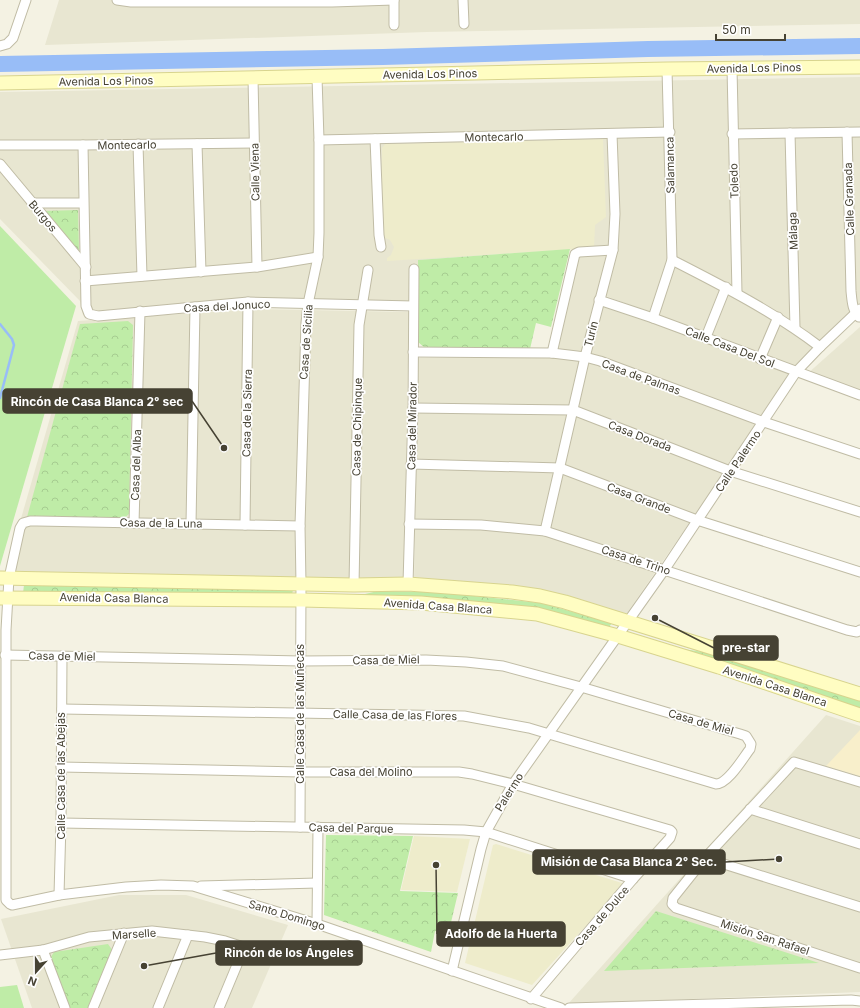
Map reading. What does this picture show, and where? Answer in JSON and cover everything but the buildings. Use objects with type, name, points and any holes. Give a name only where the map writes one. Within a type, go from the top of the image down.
[{"type":"street","points":[[0,46],[7,44],[14,38],[26,0]]},
{"type":"street","points":[[117,0],[131,2],[394,0],[394,25]]},
{"type":"street","points":[[463,0],[464,24]]},
{"type":"street","name":"Avenida Los Pinos","points":[[0,83],[667,69],[860,67]]},
{"type":"street","name":"Toledo","points":[[732,68],[732,134],[737,293]]},
{"type":"street","name":"Salamanca","points":[[653,318],[672,260],[670,132],[667,69]]},
{"type":"street","name":"Casa de Sicilia","points":[[301,584],[300,526],[304,348],[308,304],[318,257],[319,140],[317,77]]},
{"type":"street","name":"Calle Viena","points":[[253,78],[257,267]]},
{"type":"street","name":"Montecarlo","points":[[319,140],[670,132]]},
{"type":"street","name":"Calle Granada","points":[[847,132],[851,290],[853,306],[859,313]]},
{"type":"street","points":[[732,134],[860,132]]},
{"type":"street","name":"Málaga","points":[[790,133],[795,328]]},
{"type":"street","name":"Turín","points":[[545,531],[585,357],[613,250],[615,214],[612,134]]},
{"type":"street","points":[[376,139],[379,235],[381,247]]},
{"type":"street","name":"Montecarlo","points":[[0,145],[254,143]]},
{"type":"street","points":[[138,144],[142,276]]},
{"type":"street","points":[[197,144],[201,272]]},
{"type":"street","points":[[83,145],[83,203],[86,267],[85,281],[257,267],[318,257]]},
{"type":"street","name":"Burgos","points":[[0,164],[86,267]]},
{"type":"street","points":[[32,203],[83,203]]},
{"type":"street","points":[[552,353],[575,254],[579,252],[613,250]]},
{"type":"street","points":[[672,260],[737,293],[778,317],[820,346]]},
{"type":"street","name":"Casa del Mirador","points":[[408,584],[413,408],[414,269]]},
{"type":"street","name":"Casa de Chipinque","points":[[354,585],[359,325],[368,270]]},
{"type":"street","name":"Casa del Jonuco","points":[[85,281],[86,306],[89,314],[98,316],[248,302],[413,306]]},
{"type":"street","points":[[706,337],[726,287]]},
{"type":"street","name":"Calle Casa Del Sol","points":[[599,300],[706,337],[860,395]]},
{"type":"street","name":"Casa de la Sierra","points":[[245,525],[248,302]]},
{"type":"street","points":[[191,524],[195,307]]},
{"type":"street","name":"Casa del Alba","points":[[134,523],[140,311]]},
{"type":"street","name":"Calle Palermo","points":[[618,636],[665,570],[796,372],[820,346],[859,313]]},
{"type":"street","points":[[760,358],[778,317]]},
{"type":"street","name":"Casa de Palmas","points":[[413,352],[552,353],[585,357],[600,361],[764,422],[860,454]]},
{"type":"street","name":"Casa Dorada","points":[[413,408],[573,410],[730,471],[860,512]]},
{"type":"street","name":"Casa Grande","points":[[411,464],[560,468],[697,520],[860,572]]},
{"type":"street","name":"Casa de la Luna","points":[[5,578],[13,560],[23,523],[30,521],[300,526]]},
{"type":"street","name":"Casa de Trino","points":[[409,524],[481,525],[545,531],[852,631],[859,631]]},
{"type":"street","points":[[5,578],[4,597],[6,655]]},
{"type":"street","name":"Avenida Casa Blanca","points":[[5,578],[354,585],[408,584],[512,592],[540,596],[565,602],[860,694]]},
{"type":"street","name":"Calle Casa de las Muñecas","points":[[300,827],[301,584]]},
{"type":"street","name":"Avenida Casa Blanca","points":[[4,597],[301,600],[421,603],[536,614],[618,636],[719,667],[860,715]]},
{"type":"street","name":"Palermo","points":[[452,971],[486,832],[513,784],[618,636]]},
{"type":"street","name":"Casa de Miel","points":[[6,655],[301,661],[426,660],[503,666],[581,687],[746,736],[751,744],[750,749],[726,780],[720,784]]},
{"type":"street","name":"Santo Domingo","points":[[6,655],[6,900],[10,904],[12,905],[59,895],[126,887],[162,885],[193,886],[317,924],[531,999],[561,1008]]},
{"type":"street","name":"Calle Casa de las Abejas","points":[[59,895],[62,823],[62,656]]},
{"type":"street","name":"Calle Casa de las Flores","points":[[62,709],[464,716],[509,723],[529,728],[548,735],[712,783],[720,784]]},
{"type":"street","points":[[860,782],[794,762],[705,858],[860,907]]},
{"type":"street","name":"Casa del Molino","points":[[62,767],[300,772],[446,772],[472,774],[513,784],[668,829],[672,832]]},
{"type":"street","points":[[750,809],[860,844]]},
{"type":"street","name":"Casa del Parque","points":[[62,823],[436,828],[486,832],[633,879]]},
{"type":"street","points":[[317,924],[318,827]]},
{"type":"street","name":"Casa de Dulce","points":[[531,999],[633,879],[670,838],[672,832]]},
{"type":"street","name":"Misión San Rafael","points":[[705,858],[673,898],[673,906],[860,968]]},
{"type":"street","points":[[193,886],[317,883]]},
{"type":"street","name":"Marselle","points":[[1,953],[43,950],[89,937],[152,931],[225,941],[268,955]]},
{"type":"street","points":[[93,1008],[124,933]]},
{"type":"street","points":[[158,1008],[188,935]]},
{"type":"street","points":[[219,1008],[244,948]]},
{"type":"street","points":[[43,950],[65,1008]]},
{"type":"street","points":[[568,1008],[856,1000]]},
{"type":"street","points":[[844,1008],[856,1000]]},
{"type":"shaded area","points":[[59,0],[860,0],[860,24],[427,32],[45,45]]},
{"type":"shaded area","points":[[860,77],[860,309],[795,367],[606,296],[617,245],[419,260],[416,303],[248,301],[83,315],[80,301],[0,219],[0,92]]},
{"type":"shaded area","points":[[603,139],[606,217],[595,225],[594,248],[387,261],[387,258],[391,255],[394,247],[390,240],[381,236],[382,148],[385,144]]},
{"type":"shaded area","points":[[606,255],[597,296],[795,370],[625,616],[414,580],[418,358],[548,358],[571,256]]},
{"type":"shaded area","points":[[254,309],[409,312],[404,581],[5,574],[78,321]]},
{"type":"shaded area","points":[[860,327],[860,393],[806,375]]},
{"type":"shaded area","points":[[826,715],[860,726],[860,992],[568,1004]]},
{"type":"shaded area","points":[[860,730],[860,776],[826,766]]},
{"type":"shaded area","points":[[414,836],[470,839],[457,892],[401,890]]},
{"type":"shaded area","points":[[496,844],[622,883],[623,885],[532,985],[465,963],[493,845]]},
{"type":"shaded area","points":[[119,895],[186,895],[288,925],[252,1008],[32,1008],[1,919]]},
{"type":"green space","points":[[78,210],[79,252],[42,211]]},
{"type":"green space","points":[[0,226],[76,306],[0,566]]},
{"type":"green space","points":[[570,249],[551,327],[536,323],[530,349],[425,348],[418,342],[418,260]]},
{"type":"green space","points":[[128,321],[133,325],[129,514],[123,519],[27,517],[80,324]]},
{"type":"green space","points":[[24,585],[293,589],[292,595],[23,593]]},
{"type":"green space","points":[[378,591],[437,592],[541,603],[612,623],[607,630],[547,613],[331,598],[331,594],[365,594]]},
{"type":"green space","points":[[639,635],[683,649],[710,653],[860,700],[860,709],[638,639]]},
{"type":"green space","points":[[326,835],[413,836],[400,891],[458,893],[448,935],[435,931],[431,952],[324,915]]},
{"type":"green space","points":[[656,911],[819,963],[604,971]]},
{"type":"green space","points":[[108,944],[113,951],[88,1008],[68,1008],[49,960],[54,952]]},
{"type":"green space","points":[[17,985],[24,1008],[0,1008],[0,987]]},
{"type":"waterway","points":[[0,64],[383,57],[648,49],[860,46]]},
{"type":"waterway","points":[[0,324],[12,339],[14,345],[0,398]]},
{"type":"place","name":"Rincón de Casa Blanca 2° sec","points":[[224,448]]},
{"type":"place","name":"pre-star","points":[[655,618]]},
{"type":"place","name":"Misión de Casa Blanca 2° Sec.","points":[[779,859]]},
{"type":"place","name":"Adolfo de la Huerta","points":[[436,865]]},
{"type":"place","name":"Rincón de los Ángeles","points":[[144,966]]}]
